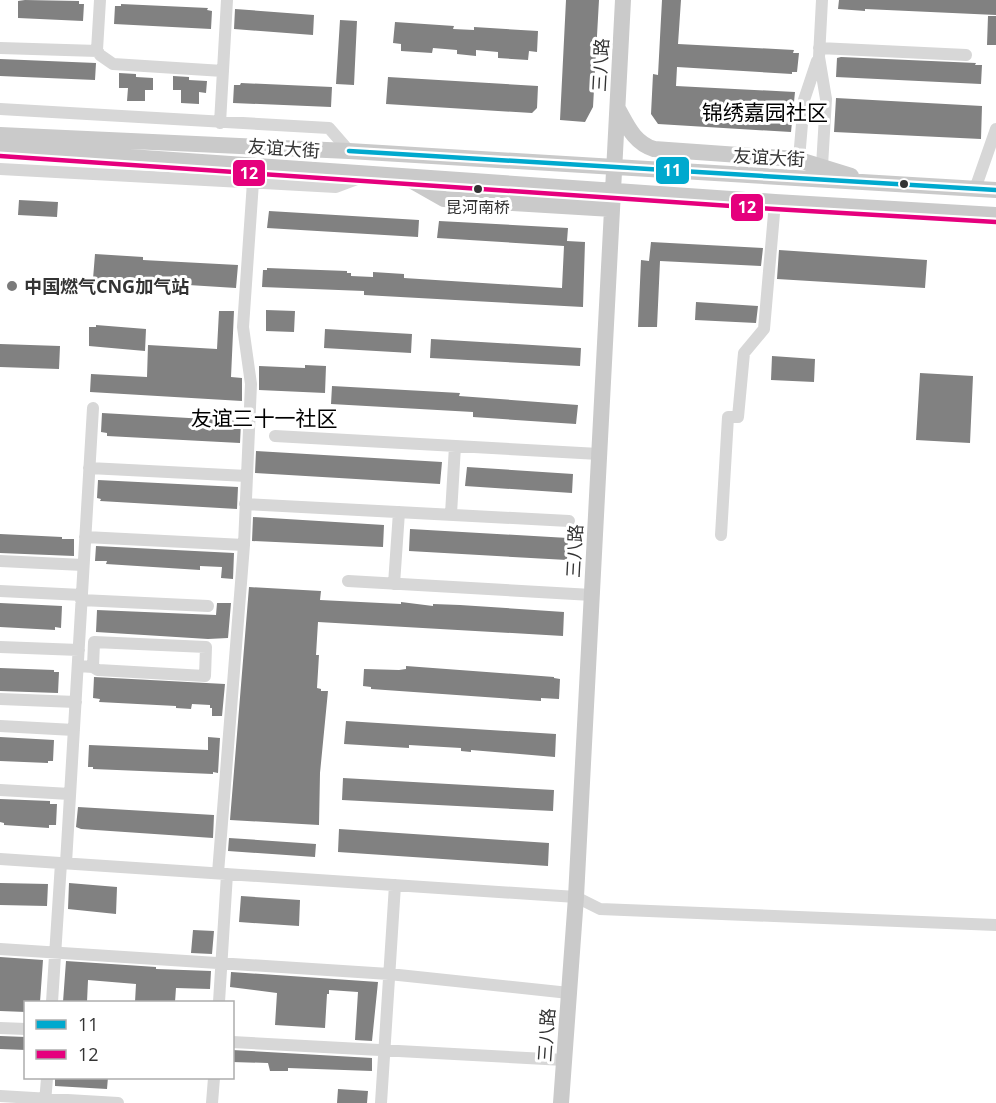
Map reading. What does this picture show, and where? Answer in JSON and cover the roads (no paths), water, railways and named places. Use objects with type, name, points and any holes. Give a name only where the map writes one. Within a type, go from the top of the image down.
[{"type":"main road","name":"三八路","points":[[561,1103],[576,897],[624,0]]},
{"type":"main road","points":[[618,108],[640,143],[654,149],[799,159],[869,182]]},
{"type":"main road","name":"友谊大街","points":[[0,135],[80,146],[370,174],[996,215]]},
{"type":"main road","name":"友谊大街","points":[[0,148],[80,146],[349,151],[996,190]]},
{"type":"main road","points":[[404,176],[444,199],[612,209]]},
{"type":"street","points":[[100,0],[98,51],[113,64],[223,71]]},
{"type":"street","points":[[220,123],[227,0]]},
{"type":"street","points":[[822,0],[819,53],[826,99],[822,166]]},
{"type":"street","points":[[0,48],[98,51]]},
{"type":"street","points":[[819,53],[966,55]]},
{"type":"street","points":[[799,159],[804,100],[819,53]]},
{"type":"street","points":[[0,109],[329,128],[349,151]]},
{"type":"street","points":[[975,189],[996,129]]},
{"type":"street","points":[[0,169],[336,187],[370,174]]},
{"type":"street","points":[[219,1001],[223,873],[244,545],[251,384],[243,327],[253,182]]},
{"type":"street","points":[[721,535],[728,417],[738,417],[744,353],[764,329],[775,202]]},
{"type":"street","points":[[52,1001],[70,794],[93,408]]},
{"type":"street","points":[[275,436],[599,454]]},
{"type":"street","points":[[452,514],[455,446]]},
{"type":"street","points":[[89,468],[247,476]]},
{"type":"street","points":[[245,504],[569,521]]},
{"type":"street","points":[[394,584],[399,512]]},
{"type":"street","points":[[85,537],[244,545]]},
{"type":"street","points":[[0,561],[84,566]]},
{"type":"street","points":[[348,581],[592,595]]},
{"type":"street","points":[[0,591],[208,606]]},
{"type":"street","points":[[78,666],[93,667],[98,670],[205,676],[206,648],[94,642],[93,667]]},
{"type":"street","points":[[0,647],[79,650]]},
{"type":"street","points":[[0,699],[76,702]]},
{"type":"street","points":[[0,726],[74,730]]},
{"type":"street","points":[[0,790],[70,794]]},
{"type":"street","points":[[0,859],[576,897],[600,909],[996,925]]},
{"type":"street","points":[[381,1103],[395,885]]},
{"type":"street","points":[[0,948],[389,974],[569,993]]},
{"type":"street","points":[[0,1028],[24,1029]]},
{"type":"street","points":[[234,1042],[564,1060]]},
{"type":"street","points":[[45,1101],[47,1079]]},
{"type":"street","points":[[213,1103],[214,1079]]},
{"type":"street","points":[[0,1096],[45,1101],[118,1103]]},
{"type":"place","name":"昆河南桥","points":[[478,189]]},
{"type":"place","name":"中国燃气CNG加气站","points":[[12,286]]},
{"type":"district","name":"锦绣嘉园社区","points":[[765,112]]},
{"type":"district","name":"友谊三十一社区","points":[[264,418]]}]
